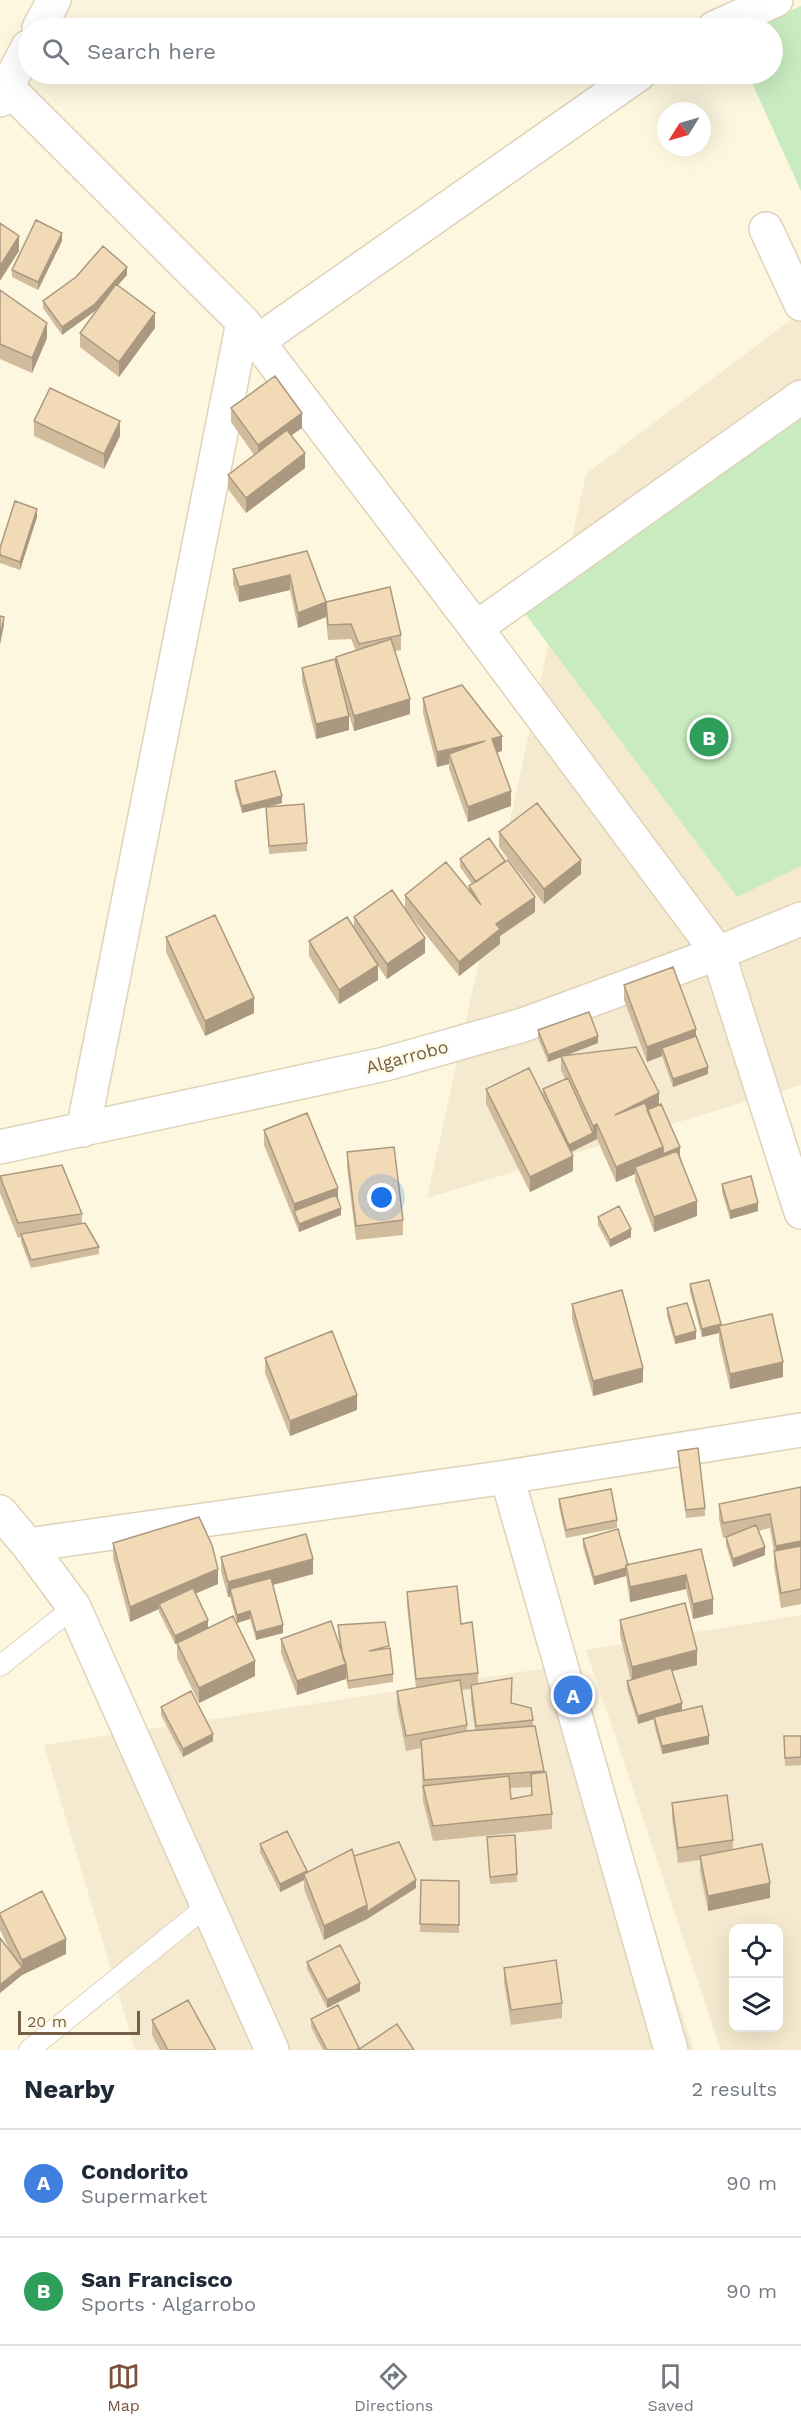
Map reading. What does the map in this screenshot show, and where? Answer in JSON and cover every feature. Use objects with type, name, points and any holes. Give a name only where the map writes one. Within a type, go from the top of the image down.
[{"type":"street","points":[[44,18],[54,0]]},
{"type":"street","points":[[736,18],[776,0]]},
{"type":"street","points":[[18,66],[4,93],[250,332],[476,628],[718,953],[801,1212]]},
{"type":"street","points":[[83,1130],[250,332],[624,84]]},
{"type":"street","points":[[766,229],[801,304]]},
{"type":"street","points":[[476,628],[801,397]]},
{"type":"street","name":"Algarrobo","points":[[0,1147],[396,1060],[523,1025],[718,953],[801,919]]},
{"type":"street","points":[[28,1545],[507,1477],[801,1430]]},
{"type":"street","points":[[507,1477],[671,2050]]},
{"type":"street","points":[[0,1512],[28,1545],[74,1607],[272,2050]]},
{"type":"lane","points":[[0,1666],[74,1607]]},
{"type":"lane","points":[[29,2050],[207,1906]]},
{"type":"shaded area","points":[[801,312],[801,1085],[427,1198],[586,474]]},
{"type":"shaded area","points":[[801,1615],[801,2050],[721,2050],[586,1650]]},
{"type":"shaded area","points":[[567,1665],[694,2050],[135,2050],[44,1745]]},
{"type":"green space","points":[[801,6],[801,191],[753,84],[783,84],[783,18],[774,18]]},
{"type":"green space","points":[[801,417],[801,866],[737,897],[521,608]]},
{"type":"building","points":[[36,220],[62,233],[38,282],[12,270]]},
{"type":"building","points":[[0,223],[19,236],[0,266]]},
{"type":"building","points":[[103,246],[127,267],[95,304],[62,327],[43,301],[76,277]]},
{"type":"building","points":[[116,284],[155,313],[119,362],[80,333]]},
{"type":"building","points":[[0,290],[47,323],[32,358],[0,344]]},
{"type":"building","points":[[275,376],[302,413],[258,445],[231,408]]},
{"type":"building","points":[[50,388],[120,421],[104,454],[34,421]]},
{"type":"building","points":[[287,430],[305,453],[246,498],[228,475]]},
{"type":"building","points":[[15,501],[37,509],[20,562],[0,555],[0,548]]},
{"type":"building","points":[[307,551],[326,602],[298,613],[290,575],[239,587],[233,569]]},
{"type":"building","points":[[390,587],[401,635],[359,644],[351,624],[328,625],[326,602]]},
{"type":"building","points":[[0,616],[4,617],[0,637]]},
{"type":"building","points":[[391,639],[410,699],[354,716],[336,657]]},
{"type":"building","points":[[335,659],[349,716],[316,724],[302,668]]},
{"type":"building","points":[[462,685],[502,736],[492,739],[511,791],[468,807],[449,754],[485,741],[437,752],[423,698]]},
{"type":"building","points":[[275,771],[282,796],[242,806],[235,781]]},
{"type":"building","points":[[537,803],[581,860],[544,889],[499,832]]},
{"type":"building","points":[[304,804],[307,843],[269,846],[266,807]]},
{"type":"building","points":[[489,838],[505,861],[476,882],[460,859]]},
{"type":"building","points":[[508,860],[535,897],[496,924],[500,929],[459,962],[405,895],[446,862],[481,905],[469,886]]},
{"type":"building","points":[[392,890],[425,938],[387,964],[354,917]]},
{"type":"building","points":[[215,915],[254,998],[205,1021],[166,937]]},
{"type":"building","points":[[347,917],[378,965],[339,990],[309,941]]},
{"type":"building","points":[[673,967],[696,1029],[647,1047],[624,985]]},
{"type":"building","points":[[589,1012],[598,1036],[548,1055],[538,1030]]},
{"type":"building","points":[[696,1036],[708,1067],[673,1079],[662,1048]]},
{"type":"building","points":[[636,1047],[659,1093],[615,1115],[645,1103],[663,1147],[616,1167],[597,1124],[593,1126],[561,1056]]},
{"type":"building","points":[[529,1068],[573,1156],[530,1177],[486,1089]]},
{"type":"building","points":[[568,1078],[593,1133],[569,1145],[543,1089]]},
{"type":"building","points":[[661,1104],[680,1147],[663,1154],[663,1147],[647,1110]]},
{"type":"building","points":[[307,1113],[338,1188],[294,1204],[264,1130]]},
{"type":"building","points":[[394,1147],[403,1220],[356,1226],[347,1152]]},
{"type":"building","points":[[677,1151],[697,1201],[654,1217],[635,1167]]},
{"type":"building","points":[[62,1165],[82,1214],[18,1223],[0,1176]]},
{"type":"building","points":[[751,1176],[758,1203],[730,1211],[722,1184]]},
{"type":"building","points":[[336,1195],[341,1208],[299,1224],[294,1211]]},
{"type":"building","points":[[619,1206],[631,1229],[610,1240],[598,1217]]},
{"type":"building","points":[[85,1223],[99,1247],[31,1260],[21,1234]]},
{"type":"building","points":[[709,1280],[721,1324],[702,1329],[690,1284]]},
{"type":"building","points":[[622,1290],[643,1368],[593,1381],[572,1304]]},
{"type":"building","points":[[687,1303],[696,1331],[675,1337],[667,1308]]},
{"type":"building","points":[[772,1314],[783,1362],[730,1374],[719,1326]]},
{"type":"building","points":[[332,1331],[357,1395],[290,1421],[265,1358]]},
{"type":"building","points":[[698,1448],[705,1508],[686,1510],[678,1451]]},
{"type":"building","points":[[801,1487],[801,1541],[776,1546],[770,1514],[723,1523],[719,1504]]},
{"type":"building","points":[[611,1489],[617,1520],[566,1530],[559,1499]]},
{"type":"building","points":[[199,1517],[212,1545],[218,1569],[130,1607],[113,1543]]},
{"type":"building","points":[[756,1525],[765,1547],[733,1559],[726,1537]]},
{"type":"building","points":[[618,1529],[628,1565],[626,1568],[594,1577],[583,1539]]},
{"type":"building","points":[[306,1534],[313,1559],[228,1582],[221,1557]]},
{"type":"building","points":[[801,1546],[801,1589],[781,1593],[774,1551]]},
{"type":"building","points":[[701,1549],[713,1599],[693,1604],[686,1575],[630,1587],[626,1565]]},
{"type":"building","points":[[271,1578],[283,1625],[256,1632],[250,1611],[237,1615],[230,1589]]},
{"type":"building","points":[[457,1586],[461,1624],[472,1622],[478,1673],[416,1679],[407,1592]]},
{"type":"building","points":[[193,1588],[208,1620],[175,1636],[159,1604]]},
{"type":"building","points":[[685,1603],[697,1650],[632,1667],[620,1620]]},
{"type":"building","points":[[233,1616],[255,1661],[199,1688],[177,1643]]},
{"type":"building","points":[[331,1621],[346,1664],[297,1681],[281,1639]]},
{"type":"building","points":[[385,1622],[389,1646],[369,1651],[390,1648],[393,1674],[348,1681],[338,1625]]},
{"type":"building","points":[[671,1668],[682,1703],[638,1716],[627,1681]]},
{"type":"building","points":[[512,1678],[511,1703],[531,1708],[533,1720],[476,1726],[471,1685]]},
{"type":"building","points":[[460,1680],[467,1725],[406,1736],[397,1691]]},
{"type":"building","points":[[191,1691],[213,1734],[183,1749],[161,1707]]},
{"type":"building","points":[[702,1706],[709,1736],[662,1746],[654,1717]]},
{"type":"building","points":[[535,1726],[544,1771],[424,1780],[421,1740],[466,1731]]},
{"type":"building","points":[[784,1736],[801,1736],[801,1757],[785,1758]]},
{"type":"building","points":[[546,1772],[552,1814],[433,1826],[423,1786],[509,1776],[511,1799],[532,1795],[531,1774]]},
{"type":"building","points":[[727,1795],[733,1840],[678,1848],[672,1803]]},
{"type":"building","points":[[287,1831],[307,1871],[280,1884],[260,1844]]},
{"type":"building","points":[[515,1835],[517,1874],[490,1877],[487,1837]]},
{"type":"building","points":[[399,1842],[416,1880],[367,1912],[354,1856]]},
{"type":"building","points":[[762,1844],[770,1883],[708,1896],[700,1856]]},
{"type":"building","points":[[352,1849],[367,1905],[324,1926],[304,1874]]},
{"type":"building","points":[[421,1880],[459,1881],[459,1925],[420,1924]]},
{"type":"building","points":[[42,1891],[66,1939],[22,1960],[0,1913]]},
{"type":"building","points":[[0,1938],[22,1967],[0,1985]]},
{"type":"building","points":[[340,1945],[360,1983],[327,2000],[307,1962]]},
{"type":"building","points":[[556,1960],[562,2003],[511,2010],[504,1968]]},
{"type":"building","points":[[188,2000],[215,2049],[168,2050],[152,2020]]},
{"type":"building","points":[[338,2005],[359,2048],[356,2050],[327,2050],[311,2019]]},
{"type":"building","points":[[397,2024],[414,2050],[358,2050]]},
{"type":"place","name":"San Francisco","points":[[709,737]]},
{"type":"place","name":"Condorito","points":[[573,1695]]}]
